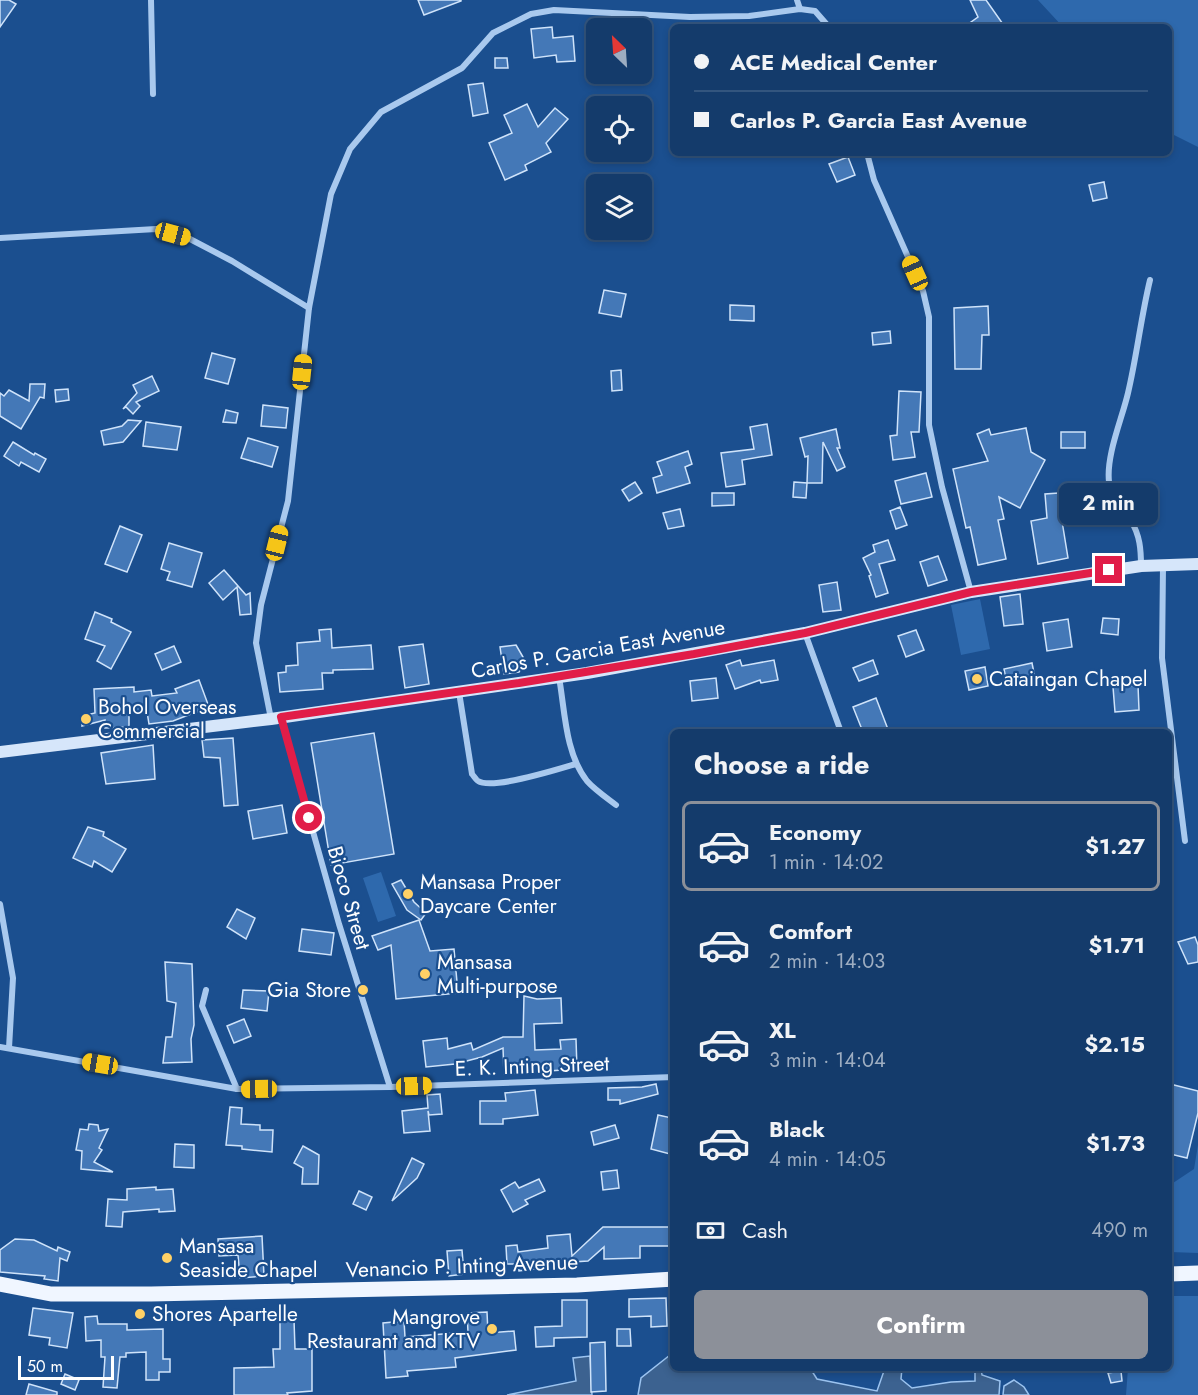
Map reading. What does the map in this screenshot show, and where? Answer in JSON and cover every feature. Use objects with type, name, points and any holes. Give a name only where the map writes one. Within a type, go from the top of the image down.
[{"type":"main road","name":"Carlos P. Garcia East Avenue","points":[[0,752],[276,718],[559,677],[805,633],[971,592],[1142,566],[1198,564]]},
{"type":"main road","points":[[1172,1274],[1198,1273]]},
{"type":"main road","name":"Venancio P. Inting Avenue","points":[[0,1284],[51,1294],[160,1294],[577,1285],[670,1279]]},
{"type":"street","points":[[151,0],[153,94]]},
{"type":"street","points":[[797,0],[800,9],[815,11],[826,24]]},
{"type":"street","name":"Bioco Street","points":[[390,1087],[276,718],[256,643],[261,606],[288,501],[309,308],[331,194],[350,149],[381,112],[462,68],[493,33],[531,14],[554,10],[690,17],[749,16],[800,9]]},
{"type":"street","points":[[868,156],[874,180],[923,291],[929,317],[929,425],[942,487],[971,592]]},
{"type":"street","points":[[0,238],[156,229],[190,239],[232,261],[309,308]]},
{"type":"street","points":[[1142,566],[1140,541],[1131,522],[1115,503],[1109,482],[1111,456],[1137,355],[1150,280]]},
{"type":"street","points":[[1163,566],[1162,658],[1171,729]]},
{"type":"street","points":[[805,633],[839,729]]},
{"type":"street","points":[[559,677],[570,743],[576,764],[588,782],[616,806]]},
{"type":"street","points":[[459,692],[472,774],[477,781],[486,784],[538,776],[576,764]]},
{"type":"street","points":[[1172,738],[1185,841]]},
{"type":"street","points":[[0,904],[13,978],[9,1048]]},
{"type":"street","points":[[206,990],[202,1006],[237,1089]]},
{"type":"street","name":"E. K. Inting Street","points":[[0,1047],[237,1089],[390,1087],[670,1077]]},
{"type":"shaded area","points":[[1038,0],[1198,0],[1198,147],[1172,134],[1172,24],[1060,24]]},
{"type":"shaded area","points":[[980,599],[990,649],[961,655],[951,605]]},
{"type":"shaded area","points":[[381,872],[396,916],[378,922],[363,878]]},
{"type":"shaded area","points":[[1198,1145],[1198,1253],[1172,1252],[1172,1184],[1194,1169]]},
{"type":"shaded area","points":[[1172,1296],[1198,1296],[1198,1395],[1126,1395],[1128,1371],[1172,1371]]},
{"type":"shaded area","points":[[670,1355],[670,1371],[812,1371],[817,1379],[877,1391],[884,1371],[902,1371],[901,1379],[912,1388],[975,1381],[975,1371],[981,1371],[982,1375],[1000,1381],[999,1395],[638,1395],[641,1378]]},
{"type":"shaded area","points":[[590,1356],[592,1395],[507,1395],[576,1381],[573,1358]]},
{"type":"shaded area","points":[[1014,1380],[1024,1387],[1029,1395],[1003,1395],[1004,1386]]},
{"type":"building","points":[[0,0],[9,0],[16,4],[0,27]]},
{"type":"building","points":[[418,0],[461,0],[461,1],[424,15]]},
{"type":"building","points":[[970,0],[986,0],[1003,24],[968,24],[978,17]]},
{"type":"building","points":[[552,27],[553,38],[573,36],[575,61],[557,62],[556,55],[534,58],[531,29]]},
{"type":"building","points":[[495,58],[507,58],[508,68],[495,68]]},
{"type":"building","points":[[483,83],[488,113],[473,116],[468,85]]},
{"type":"building","points":[[527,104],[538,127],[555,108],[568,119],[546,143],[551,152],[525,165],[527,170],[505,180],[489,143],[512,133],[504,115]]},
{"type":"building","points":[[848,157],[855,175],[837,182],[829,164]]},
{"type":"building","points":[[1104,182],[1107,198],[1093,201],[1089,185]]},
{"type":"building","points":[[604,290],[626,294],[621,317],[599,313]]},
{"type":"building","points":[[730,305],[754,306],[754,321],[730,320]]},
{"type":"building","points":[[988,306],[989,335],[982,335],[981,369],[955,369],[954,308]]},
{"type":"building","points":[[890,331],[891,343],[873,345],[872,333]]},
{"type":"building","points":[[212,353],[235,359],[228,384],[205,378]]},
{"type":"building","points":[[621,370],[622,390],[612,391],[611,371]]},
{"type":"building","points":[[152,376],[159,391],[136,402],[140,406],[133,414],[126,407],[123,409],[137,393],[133,385]]},
{"type":"building","points":[[30,384],[45,384],[44,398],[40,397],[21,429],[0,416],[0,393],[4,396],[9,390],[29,401]]},
{"type":"building","points":[[68,389],[69,400],[56,402],[55,390]]},
{"type":"building","points":[[899,391],[921,392],[919,432],[911,432],[915,457],[893,460],[890,436],[897,435]]},
{"type":"building","points":[[263,405],[288,408],[286,428],[261,426]]},
{"type":"building","points":[[226,410],[238,413],[236,423],[223,422]]},
{"type":"building","points":[[128,420],[141,421],[123,442],[104,445],[101,431],[122,426]]},
{"type":"building","points":[[146,422],[181,427],[177,450],[143,446]]},
{"type":"building","points":[[767,424],[772,455],[742,460],[745,484],[726,487],[721,453],[754,449],[750,427]]},
{"type":"building","points":[[1026,428],[1031,452],[1045,460],[1020,508],[999,497],[1004,519],[998,520],[1006,559],[978,565],[970,527],[966,528],[953,469],[988,461],[977,434],[989,429],[991,435]]},
{"type":"building","points":[[836,429],[840,448],[837,448],[845,467],[837,471],[823,442],[822,483],[807,483],[808,456],[805,457],[800,438]]},
{"type":"building","points":[[1061,432],[1085,432],[1085,448],[1061,448]]},
{"type":"building","points":[[248,438],[278,447],[272,467],[241,458]]},
{"type":"building","points":[[13,442],[34,455],[35,453],[46,459],[39,472],[21,462],[19,466],[4,456]]},
{"type":"building","points":[[688,451],[692,464],[685,467],[690,483],[657,493],[653,478],[662,475],[657,462]]},
{"type":"building","points":[[926,473],[932,497],[901,504],[895,481]]},
{"type":"building","points":[[635,482],[642,493],[629,501],[622,490]]},
{"type":"building","points":[[794,482],[807,483],[806,498],[793,497]]},
{"type":"building","points":[[1073,492],[1074,514],[1061,515],[1068,558],[1038,564],[1031,521],[1047,518],[1045,494]]},
{"type":"building","points":[[712,493],[734,493],[734,505],[712,506]]},
{"type":"building","points":[[900,507],[907,525],[896,529],[890,511]]},
{"type":"building","points":[[680,509],[684,526],[668,529],[663,513]]},
{"type":"building","points":[[120,526],[142,535],[127,572],[105,564]]},
{"type":"building","points":[[888,540],[895,560],[879,564],[888,593],[876,597],[869,576],[871,575],[863,558],[875,552],[873,545]]},
{"type":"building","points":[[169,543],[202,553],[192,587],[167,580],[170,572],[161,569]]},
{"type":"building","points":[[938,556],[947,580],[928,586],[920,562]]},
{"type":"building","points":[[224,570],[246,595],[250,593],[251,614],[240,615],[237,587],[223,600],[209,583]]},
{"type":"building","points":[[837,582],[841,610],[823,612],[819,585]]},
{"type":"building","points":[[1020,594],[1023,624],[1004,626],[1000,597]]},
{"type":"building","points":[[95,612],[112,619],[111,622],[131,632],[111,669],[97,661],[105,646],[85,639]]},
{"type":"building","points":[[1103,618],[1119,619],[1118,635],[1101,633]]},
{"type":"building","points":[[1068,619],[1072,647],[1047,651],[1043,623]]},
{"type":"building","points":[[331,629],[332,648],[371,645],[373,669],[333,670],[333,673],[322,673],[323,689],[280,692],[278,673],[286,672],[286,666],[298,665],[297,643],[320,641],[319,630]]},
{"type":"building","points":[[916,630],[924,650],[906,657],[898,636]]},
{"type":"building","points":[[423,644],[429,684],[405,688],[399,647]]},
{"type":"building","points":[[516,645],[523,657],[523,665],[519,672],[504,674],[500,647]]},
{"type":"building","points":[[174,646],[181,662],[162,670],[155,654]]},
{"type":"building","points":[[740,660],[742,666],[774,660],[778,680],[761,683],[760,680],[735,689],[726,665]]},
{"type":"building","points":[[873,660],[878,674],[859,681],[853,668]]},
{"type":"building","points":[[1032,663],[1035,678],[1007,684],[1004,669]]},
{"type":"building","name":"Cataingan Chapel","points":[[985,667],[988,686],[969,690],[965,671]]},
{"type":"building","points":[[716,678],[718,698],[692,701],[690,681]]},
{"type":"building","points":[[199,680],[209,707],[173,721],[149,724],[147,712],[129,713],[129,727],[105,728],[105,720],[82,726],[82,716],[95,713],[94,689],[134,687],[134,692],[151,690],[152,696],[177,693],[175,689]]},
{"type":"building","points":[[1138,685],[1139,710],[1115,712],[1113,687]]},
{"type":"building","points":[[876,698],[888,729],[862,729],[853,707]]},
{"type":"building","points":[[374,733],[394,854],[331,865],[311,743]]},
{"type":"building","points":[[233,738],[238,805],[224,806],[220,758],[204,757],[202,740]]},
{"type":"building","points":[[153,745],[155,779],[106,784],[101,753]]},
{"type":"building","points":[[282,805],[287,833],[253,839],[248,811]]},
{"type":"building","points":[[88,827],[104,832],[103,836],[126,849],[112,872],[94,861],[92,867],[73,858]]},
{"type":"building","points":[[401,880],[414,902],[426,913],[421,920],[407,910],[392,884]]},
{"type":"building","points":[[237,909],[255,918],[246,939],[227,927]]},
{"type":"building","name":"Mansasa Multi-purpose","points":[[419,920],[430,951],[454,949],[458,993],[396,999],[391,945],[378,950],[372,936]]},
{"type":"building","points":[[302,929],[334,933],[331,955],[299,951]]},
{"type":"building","points":[[1195,937],[1198,945],[1198,962],[1188,964],[1178,942]]},
{"type":"building","points":[[165,962],[192,964],[194,1025],[191,1039],[192,1062],[163,1063],[166,1037],[172,1037],[176,1003],[167,1001]]},
{"type":"building","points":[[243,990],[269,991],[267,1011],[241,1008]]},
{"type":"building","points":[[524,996],[537,999],[561,998],[562,1023],[534,1024],[535,1050],[561,1049],[560,1040],[576,1039],[577,1069],[504,1074],[503,1048],[482,1057],[455,1064],[426,1067],[423,1041],[447,1038],[448,1049],[471,1043],[473,1050],[503,1037],[523,1037]]},
{"type":"building","points":[[244,1019],[251,1036],[234,1043],[227,1026]]},
{"type":"building","points":[[656,1084],[658,1094],[620,1104],[620,1100],[608,1100],[608,1088],[642,1087]]},
{"type":"building","points":[[1172,1084],[1198,1091],[1198,1113],[1187,1158],[1172,1154]]},
{"type":"building","points":[[535,1090],[538,1115],[503,1119],[503,1124],[480,1124],[480,1101],[506,1101],[505,1093]]},
{"type":"building","points":[[440,1094],[442,1114],[429,1115],[428,1111],[430,1131],[404,1133],[402,1111],[428,1108],[427,1095]]},
{"type":"building","points":[[230,1107],[242,1108],[241,1124],[260,1125],[260,1130],[273,1130],[272,1152],[226,1145]]},
{"type":"building","points":[[658,1115],[670,1118],[670,1154],[651,1149]]},
{"type":"building","points":[[89,1124],[98,1125],[99,1131],[108,1129],[99,1148],[102,1150],[94,1162],[113,1172],[81,1169],[82,1151],[76,1150],[80,1129],[88,1130]]},
{"type":"building","points":[[615,1125],[619,1138],[594,1145],[591,1132]]},
{"type":"building","points":[[175,1144],[194,1145],[194,1168],[174,1167]]},
{"type":"building","points":[[303,1146],[319,1155],[318,1184],[302,1184],[303,1168],[294,1163]]},
{"type":"building","points":[[412,1158],[424,1164],[417,1178],[392,1201]]},
{"type":"building","points":[[617,1170],[619,1188],[603,1190],[601,1172]]},
{"type":"building","points":[[539,1179],[545,1191],[525,1200],[528,1204],[513,1212],[501,1190],[515,1182],[519,1188]]},
{"type":"building","points":[[156,1187],[156,1190],[173,1189],[175,1211],[159,1212],[159,1209],[123,1212],[122,1227],[106,1226],[108,1199],[127,1200],[127,1189]]},
{"type":"building","points":[[359,1191],[372,1197],[366,1210],[353,1204]]},
{"type":"building","points":[[603,1227],[670,1227],[670,1246],[640,1246],[640,1258],[604,1259],[604,1247],[588,1261],[573,1262],[573,1267],[519,1271],[518,1264],[507,1264],[506,1246],[517,1245],[518,1252],[548,1248],[547,1236],[570,1234],[572,1256]]},
{"type":"building","points":[[262,1236],[264,1276],[240,1278],[238,1255],[219,1256],[218,1239]]},
{"type":"building","points":[[15,1239],[34,1240],[57,1251],[58,1247],[70,1252],[67,1261],[60,1258],[58,1281],[44,1279],[45,1276],[0,1272],[0,1250]]},
{"type":"building","points":[[462,1250],[464,1274],[449,1276],[447,1251]]},
{"type":"building","points":[[666,1298],[667,1326],[651,1327],[651,1316],[629,1317],[629,1299]]},
{"type":"building","points":[[562,1300],[587,1300],[587,1337],[554,1338],[554,1346],[536,1347],[535,1327],[562,1326]]},
{"type":"building","points":[[33,1308],[73,1313],[67,1348],[49,1345],[50,1338],[29,1335]]},
{"type":"building","points":[[487,1312],[488,1333],[514,1331],[516,1350],[455,1358],[456,1367],[407,1371],[408,1376],[386,1378],[383,1323],[404,1321],[405,1337],[468,1332],[467,1313]]},
{"type":"building","points":[[97,1316],[98,1324],[127,1324],[127,1330],[163,1329],[163,1359],[170,1359],[170,1372],[159,1372],[159,1380],[146,1380],[146,1352],[126,1353],[126,1357],[120,1357],[117,1388],[103,1387],[105,1357],[101,1357],[101,1340],[86,1341],[85,1317]]},
{"type":"building","points":[[280,1320],[294,1320],[295,1349],[312,1349],[312,1391],[287,1393],[288,1395],[234,1395],[234,1368],[274,1367],[273,1349],[280,1349]]},
{"type":"building","points":[[617,1329],[630,1329],[631,1346],[617,1346]]},
{"type":"building","points":[[605,1342],[606,1391],[591,1392],[590,1343]]},
{"type":"building","points":[[1121,1371],[1122,1381],[1111,1383],[1108,1373]]},
{"type":"building","points":[[65,1374],[79,1380],[75,1390],[61,1384]]},
{"type":"building","points":[[29,1384],[57,1392],[57,1395],[26,1395]]},
{"type":"place","name":"Cataingan Chapel","points":[[977,679]]},
{"type":"place","name":"Bohol Overseas Commercial","points":[[86,719]]},
{"type":"place","name":"Mansasa Proper Daycare Center","points":[[408,894]]},
{"type":"place","name":"Mansasa Multi-purpose","points":[[425,974]]},
{"type":"place","name":"Gia Store","points":[[363,990]]},
{"type":"place","name":"Mansasa Seaside Chapel","points":[[167,1258]]},
{"type":"place","name":"Shores Apartelle","points":[[140,1314]]},
{"type":"place","name":"Mangrove Restaurant and KTV","points":[[492,1329]]},
{"type":"route","points":[[309,818],[281,717],[587,673],[805,633],[971,592],[1109,570]]}]
